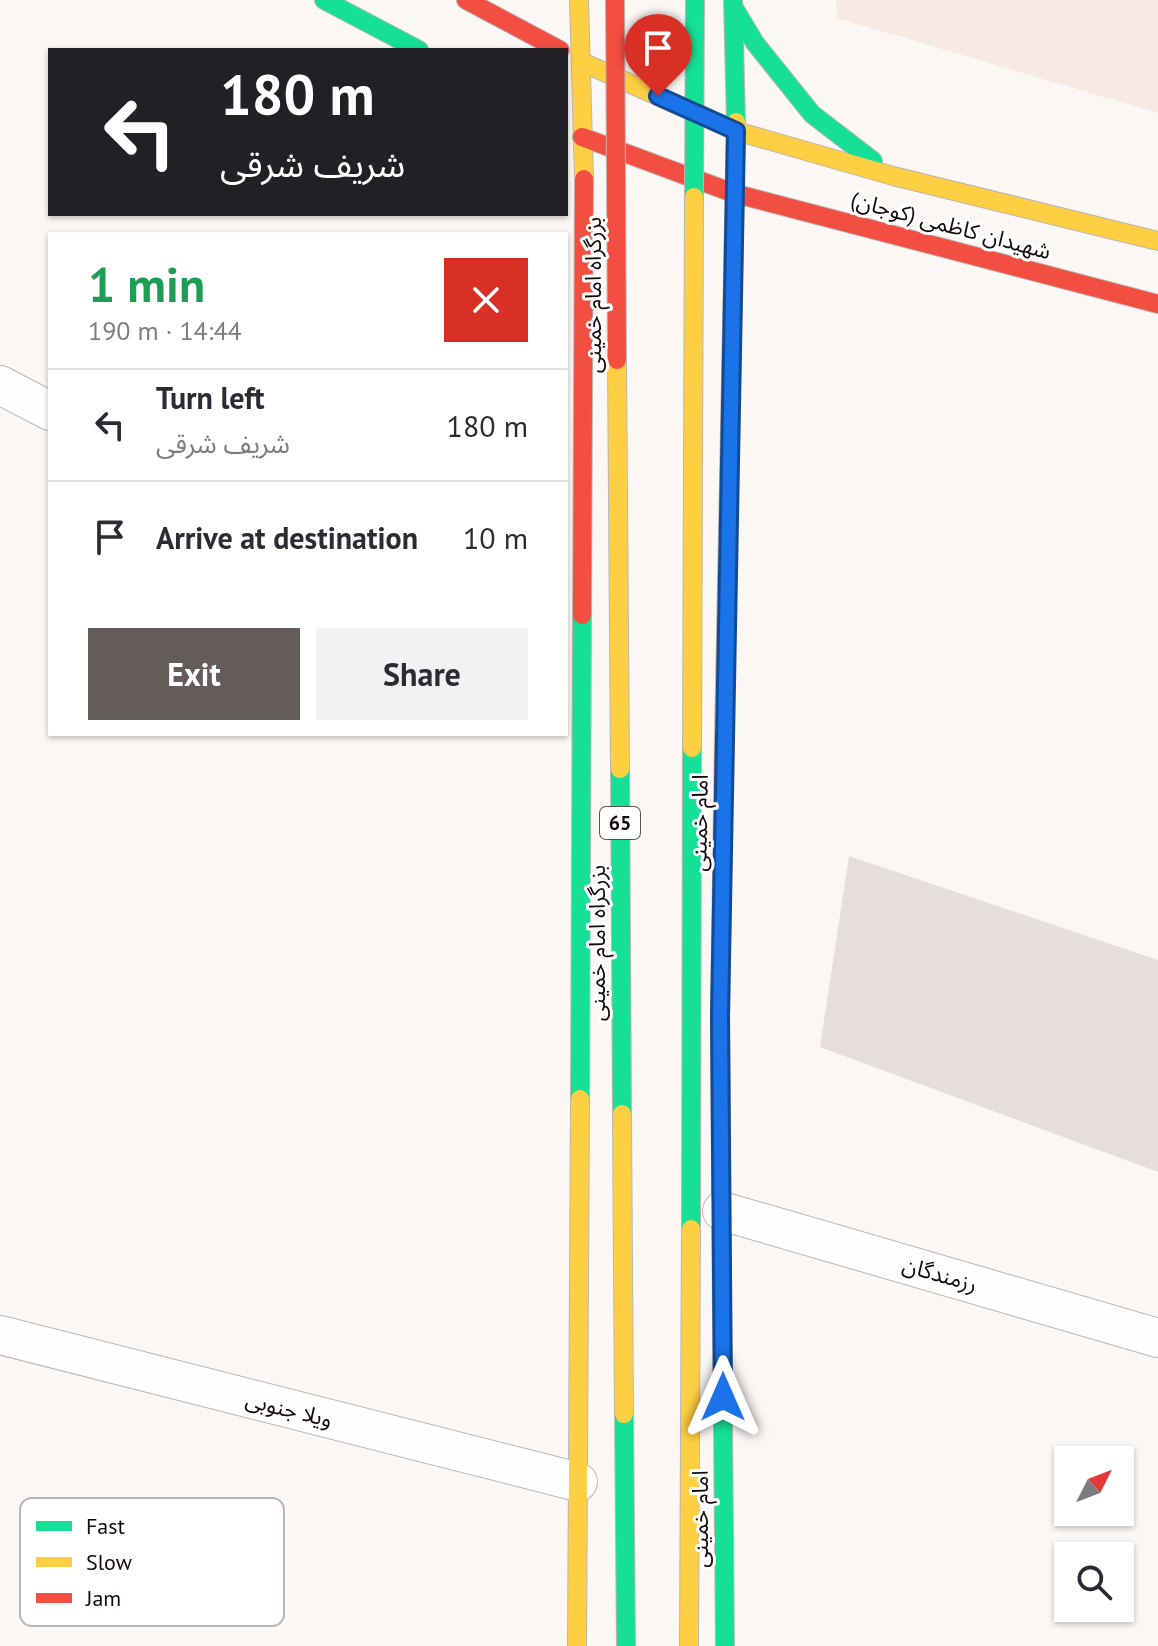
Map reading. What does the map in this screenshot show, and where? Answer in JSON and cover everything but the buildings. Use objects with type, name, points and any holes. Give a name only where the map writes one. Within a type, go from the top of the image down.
[{"type":"main road","points":[[324,0],[415,48]]},
{"type":"main road","points":[[466,0],[556,48]]},
{"type":"main road","points":[[577,1646],[573,681],[584,137],[573,57],[579,0]]},
{"type":"main road","name":"بزرگراه امام خمینی","points":[[615,0],[626,1646]]},
{"type":"main road","points":[[689,1646],[695,0]]},
{"type":"main road","points":[[734,4],[755,43],[812,114],[893,176]]},
{"type":"main road","name":"امام خمینی","points":[[725,1646],[720,1016],[736,131],[734,4]]},
{"type":"main road","name":"شهیدان کاظمی (کوجان)","points":[[573,57],[736,131],[893,176],[1158,241]]},
{"type":"main road","name":"شهیدان کاظمی (کوجان)","points":[[568,129],[733,193],[1158,304]]},
{"type":"street","points":[[0,385],[48,410]]},
{"type":"street","name":"رزمندگان","points":[[722,1211],[1158,1338]]},
{"type":"street","name":"ویلا جنوبی","points":[[0,1335],[578,1482]]},
{"type":"shaded area","points":[[836,0],[1158,0],[1158,113],[837,18]]},
{"type":"traffic: fast","points":[[324,0],[415,48]]},
{"type":"traffic: fast","points":[[694,197],[695,0]]},
{"type":"traffic: fast","points":[[733,0],[736,122]]},
{"type":"traffic: fast","points":[[734,8],[755,43],[812,114],[873,161]]},
{"type":"traffic: fast","points":[[580,1099],[582,615]]},
{"type":"traffic: fast","points":[[691,1229],[692,748]]},
{"type":"traffic: fast","points":[[620,769],[622,1114]]},
{"type":"traffic: fast","points":[[722,1318],[725,1646]]},
{"type":"traffic: fast","points":[[624,1414],[626,1646]]},
{"type":"traffic: slow","points":[[579,0],[584,179]]},
{"type":"traffic: slow","points":[[582,62],[736,131],[893,176],[1158,241]]},
{"type":"traffic: slow","points":[[724,736],[736,122]]},
{"type":"traffic: slow","points":[[692,748],[694,197]]},
{"type":"traffic: slow","points":[[617,360],[620,769]]},
{"type":"traffic: slow","points":[[577,1646],[580,1099]]},
{"type":"traffic: slow","points":[[622,1114],[624,1414]]},
{"type":"traffic: slow","points":[[689,1646],[691,1229]]},
{"type":"traffic: jam","points":[[466,0],[556,48]]},
{"type":"traffic: jam","points":[[615,0],[617,360]]},
{"type":"traffic: jam","points":[[582,137],[733,193],[1158,304]]},
{"type":"traffic: jam","points":[[582,615],[584,179]]},
{"type":"traffic: jam","points":[[722,1318],[720,1016],[724,736]]},
{"type":"route","points":[[658,96],[736,131],[720,1016],[723,1397]]}]
